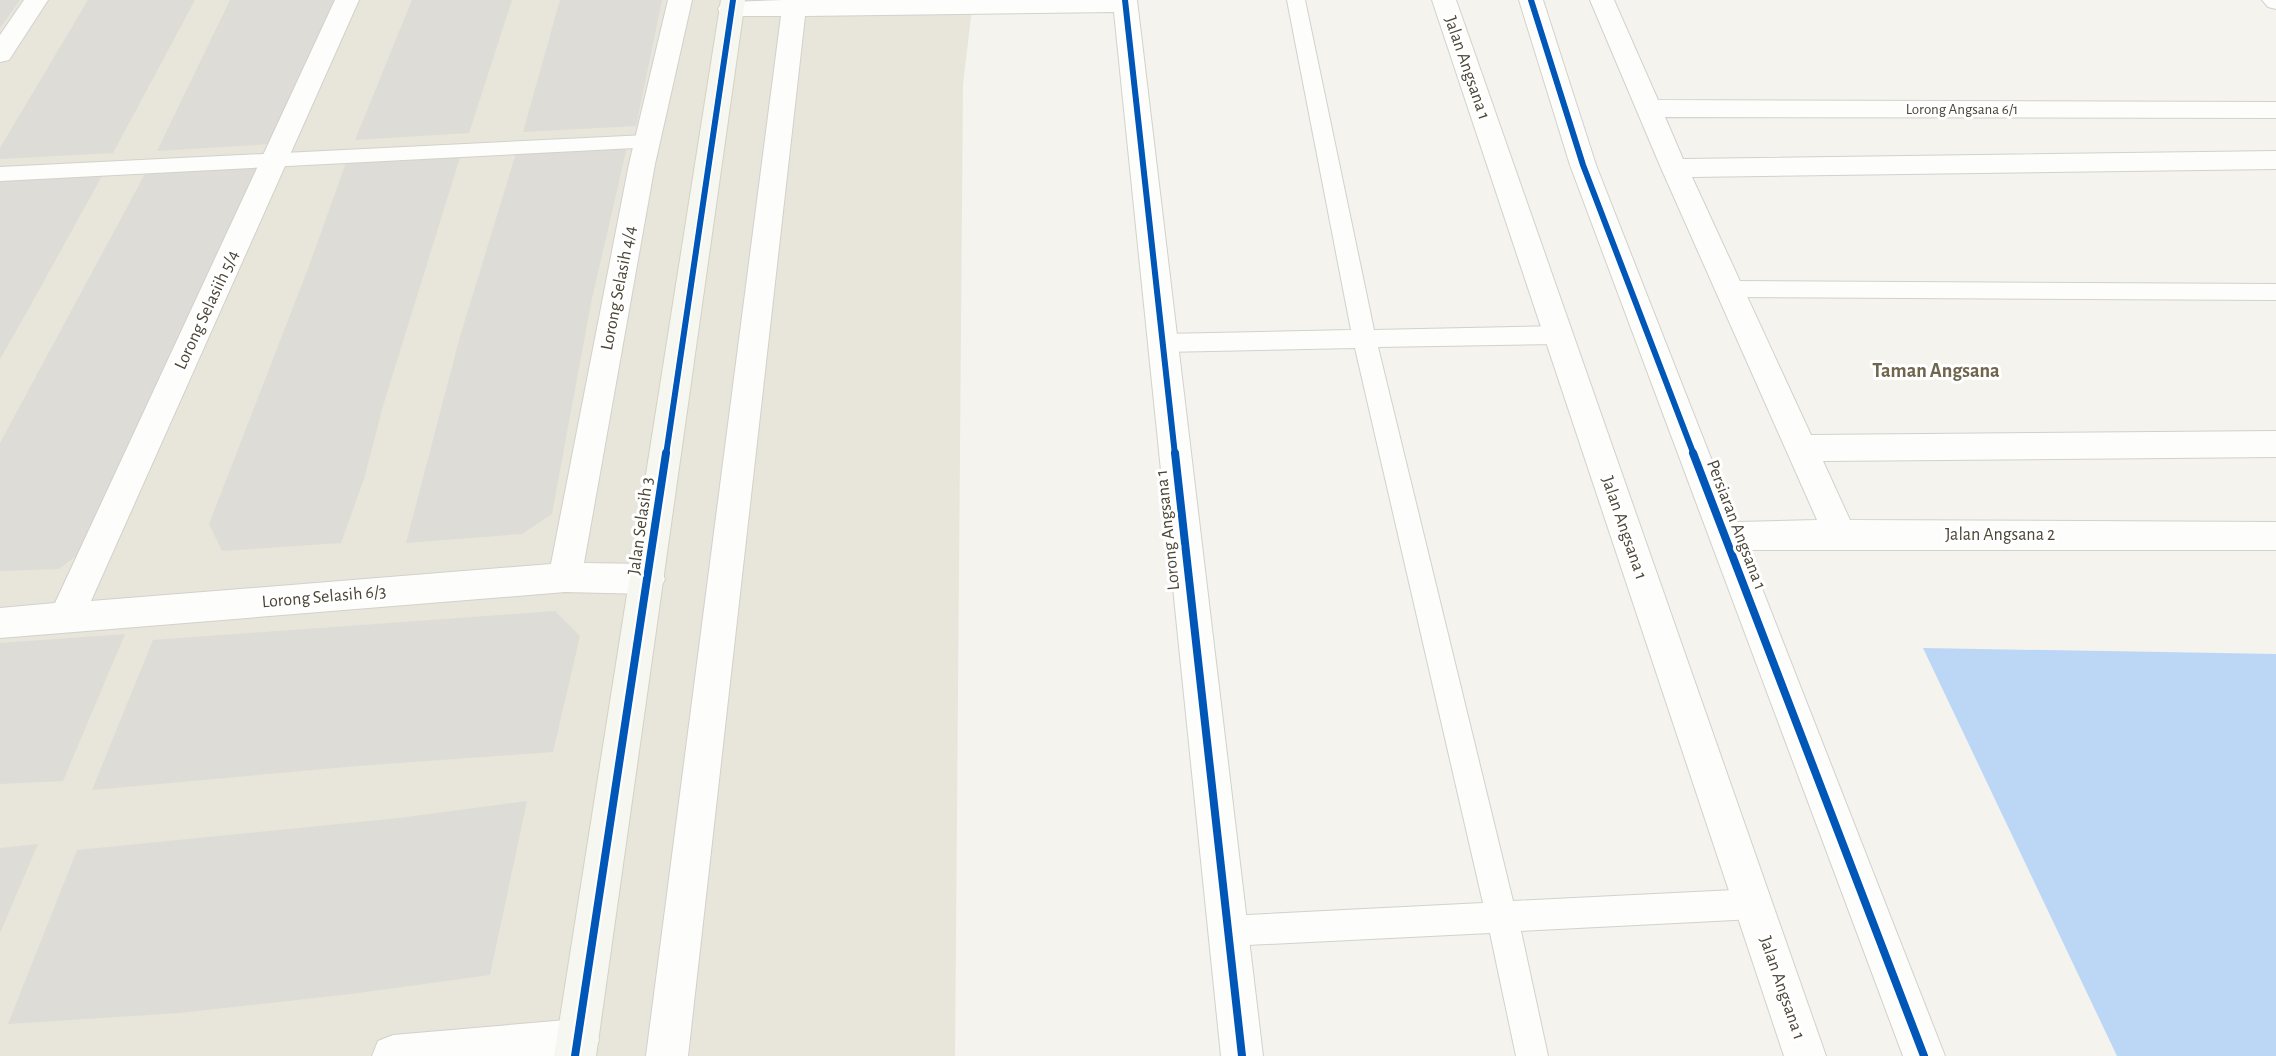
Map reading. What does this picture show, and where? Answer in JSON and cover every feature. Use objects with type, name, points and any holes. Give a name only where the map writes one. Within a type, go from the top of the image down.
[{"type":"street","points":[[0,54],[36,0]]},
{"type":"street","name":"Lorong Selasiih 5/4","points":[[65,619],[276,161],[347,0]]},
{"type":"street","name":"Lorong Selasih 4/4","points":[[565,577],[647,142],[680,0]]},
{"type":"street","name":"Jalan Angsana 1","points":[[1444,0],[1805,1056]]},
{"type":"street","name":"Persiaran Angsana 1","points":[[1532,0],[1583,165],[1924,1056]]},
{"type":"street","points":[[1602,0],[1674,168],[1840,534]]},
{"type":"street","points":[[732,5],[1125,2]]},
{"type":"street","name":"Lorong Angsana 1","points":[[1125,2],[1242,1056]]},
{"type":"street","points":[[667,1056],[794,4]]},
{"type":"street","name":"Jalan Selasih 3","points":[[576,1048],[648,579],[732,5]]},
{"type":"street","name":"Lorong Angsana 6/1","points":[[1648,108],[2276,110]]},
{"type":"street","points":[[1674,168],[2276,160]]},
{"type":"street","points":[[1800,448],[2276,444]]},
{"type":"street","name":"Jalan Angsana 2","points":[[1724,536],[1840,534],[2276,536]]},
{"type":"street","name":"Lorong Selasih 6/3","points":[[0,623],[565,577],[648,579]]},
{"type":"street","points":[[393,1056],[576,1048]]},
{"type":"lane","points":[[1296,0],[1364,339],[1502,917],[1532,1056]]},
{"type":"lane","points":[[0,174],[647,142]]},
{"type":"lane","points":[[1730,289],[2276,291]]},
{"type":"lane","points":[[1163,343],[1558,335]]},
{"type":"lane","points":[[1228,931],[1754,904]]},
{"type":"shaded area","points":[[0,0],[973,0],[963,84],[955,1056],[0,1056]]},
{"type":"water","points":[[1923,648],[2276,654],[2276,1056],[2117,1056]]},
{"type":"building","points":[[0,0],[20,0],[0,28]]},
{"type":"building","points":[[88,0],[195,0],[113,153],[0,159],[0,148]]},
{"type":"building","points":[[230,0],[334,0],[271,144],[157,151]]},
{"type":"building","points":[[412,0],[512,0],[469,133],[355,140]]},
{"type":"building","points":[[560,0],[662,0],[636,126],[523,132]]},
{"type":"building","points":[[627,147],[591,303],[552,514],[522,534],[406,543],[459,340],[516,153]]},
{"type":"building","points":[[461,154],[383,406],[364,479],[341,543],[222,551],[209,524],[309,266],[347,160]]},
{"type":"building","points":[[262,167],[94,542],[59,569],[0,571],[0,443],[146,172]]},
{"type":"building","points":[[103,174],[28,310],[0,359],[0,180]]},
{"type":"building","points":[[555,611],[580,636],[553,752],[357,766],[92,790],[153,640]]},
{"type":"building","points":[[125,634],[63,781],[0,784],[0,643]]},
{"type":"building","points":[[527,801],[490,975],[351,994],[179,1013],[8,1024],[77,850],[399,818]]},
{"type":"building","points":[[38,844],[0,933],[0,848]]},
{"type":"cycle path","points":[[575,1056],[733,0]]},
{"type":"cycle path","points":[[1125,0],[1242,1056]]},
{"type":"cycle path","points":[[1531,0],[1583,165],[1924,1056]]},
{"type":"district","name":"Taman Angsana","points":[[1936,371]]}]
